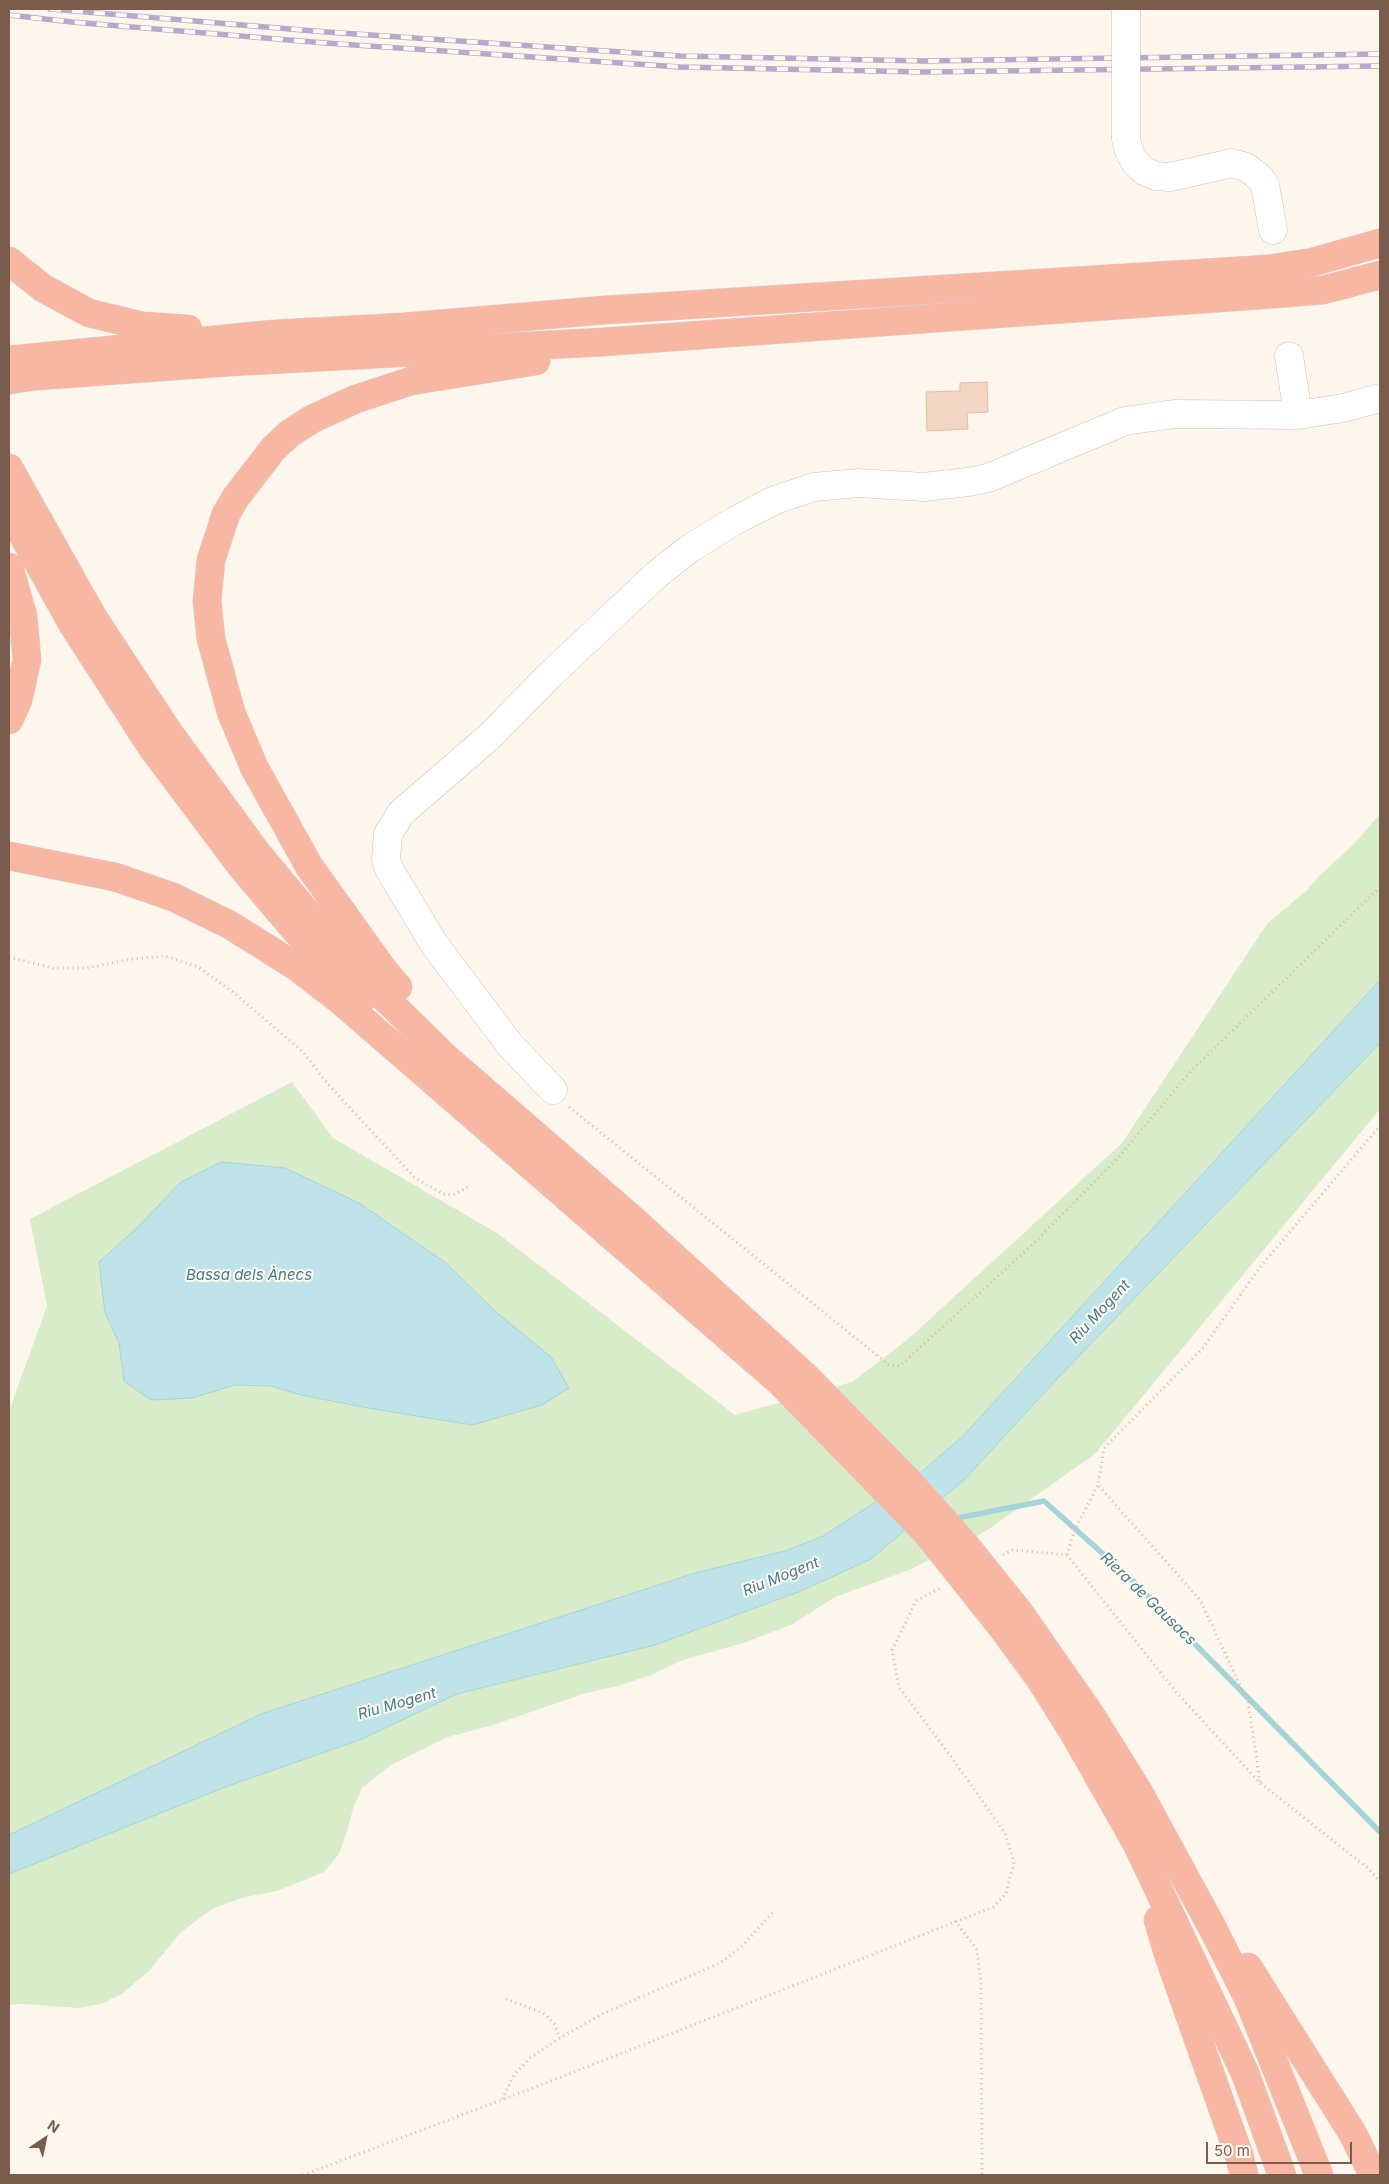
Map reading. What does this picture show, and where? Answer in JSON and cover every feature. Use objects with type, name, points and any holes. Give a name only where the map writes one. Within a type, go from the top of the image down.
[{"type":"highway","points":[[9,380],[66,364],[274,334],[403,327],[605,310],[1268,268],[1313,262],[1380,243]]},
{"type":"highway","points":[[9,261],[43,288],[89,313],[143,326],[274,334]]},
{"type":"highway","points":[[9,360],[66,364],[238,362],[576,343],[1288,293],[1323,290],[1380,275]]},
{"type":"highway","points":[[496,1119],[382,968],[309,866],[254,767],[231,712],[211,640],[207,601],[208,578],[216,540],[226,514],[236,497],[272,449],[289,434],[312,419],[388,387],[411,381],[543,360],[576,343]]},
{"type":"highway","points":[[9,468],[94,620],[167,730],[252,846],[381,994],[445,1057],[496,1119]]},
{"type":"highway","points":[[9,510],[98,665],[151,746],[241,866],[297,932],[779,1381],[1010,1619]]},
{"type":"highway","points":[[9,567],[23,616],[27,660],[18,700],[9,720]]},
{"type":"highway","points":[[9,856],[82,869],[144,886],[173,897],[230,925],[297,967],[496,1119],[631,1218],[805,1376],[910,1483],[966,1546],[1010,1619],[1040,1679],[1074,1733],[1212,1926],[1248,1998],[1319,2175]]},
{"type":"highway","points":[[1149,1839],[1168,1954],[1239,2155],[1244,2175]]},
{"type":"highway","points":[[1149,1839],[1246,2073],[1282,2175]]},
{"type":"highway","points":[[1149,1839],[1281,2016],[1353,2134],[1373,2175]]},
{"type":"street","points":[[1126,9],[1126,138],[1129,151],[1135,162],[1144,171],[1156,176],[1170,177],[1232,163],[1246,167],[1259,177],[1265,185],[1273,230]]},
{"type":"street","points":[[1288,356],[1298,414]]},
{"type":"street","points":[[553,1090],[511,1046],[434,944],[389,868],[386,859],[388,834],[401,813],[489,737],[550,675],[656,576],[689,549],[734,521],[775,500],[814,487],[858,483],[924,487],[988,478],[1125,421],[1174,414],[1298,414],[1343,408],[1380,398]]},
{"type":"path","points":[[553,1090],[576,1113],[889,1365],[900,1366],[1032,1245],[1117,1160],[1191,1071],[1380,887]]},
{"type":"path","points":[[9,957],[53,968],[85,968],[134,959],[164,956],[198,967],[233,992],[303,1052],[327,1083],[415,1178],[443,1194],[453,1196],[470,1186]]},
{"type":"path","points":[[1067,1554],[1076,1529],[1098,1485],[1104,1448],[1203,1348],[1260,1267],[1380,1126]]},
{"type":"path","points":[[1098,1485],[1200,1600],[1248,1702],[1260,1783]]},
{"type":"path","points":[[1013,1550],[1067,1554],[1176,1692],[1260,1783],[1369,1869],[1380,1882]]},
{"type":"path","points":[[303,2175],[993,1907],[1006,1894],[1014,1862],[1005,1833],[899,1687],[892,1650],[916,1601]]},
{"type":"path","points":[[502,2099],[514,2075],[530,2058],[560,2038],[604,2013],[720,1963],[740,1948],[775,1910]]},
{"type":"path","points":[[955,1921],[977,1950],[980,1976],[982,2175]]},
{"type":"path","points":[[506,1999],[545,2014],[554,2024],[560,2038]]},
{"type":"green space","points":[[1380,814],[1380,980],[963,1436],[919,1474],[823,1536],[785,1551],[695,1573],[261,1714],[9,1835],[9,1411],[47,1306],[30,1219],[292,1082],[333,1138],[497,1233],[735,1415],[852,1382],[907,1340],[1122,1143],[1267,924],[1306,891],[1320,875],[1354,844]],"holes":[[[285,1168],[359,1203],[446,1263],[496,1312],[472,1425],[368,1408],[301,1395],[271,1386],[124,1381],[119,1343],[105,1313],[99,1262],[138,1227]]]},
{"type":"green space","points":[[1380,1043],[1380,1109],[1095,1454],[986,1531],[909,1570],[835,1597],[791,1625],[743,1643],[683,1660],[651,1675],[618,1686],[586,1693],[493,1725],[448,1737],[391,1765],[362,1788],[353,1809],[339,1854],[324,1872],[277,1891],[245,1897],[212,1909],[180,1933],[149,1971],[123,1993],[101,2004],[78,2008],[23,2004],[9,2005],[9,1874],[228,1786],[362,1739],[457,1694],[655,1645],[801,1591],[871,1559],[965,1479],[1058,1378]]},
{"type":"water","name":"Riu Mogent","points":[[1380,980],[1380,1043],[1058,1378],[965,1479],[871,1559],[801,1591],[655,1645],[457,1694],[362,1739],[228,1786],[9,1874],[9,1835],[261,1714],[695,1573],[785,1551],[823,1536],[919,1474],[963,1436]]},
{"type":"water","name":"Bassa dels Ànecs","points":[[221,1162],[285,1168],[359,1203],[446,1263],[496,1312],[551,1357],[569,1388],[542,1405],[472,1425],[301,1395],[271,1386],[235,1385],[192,1398],[151,1400],[124,1381],[119,1343],[105,1313],[99,1262],[138,1227],[181,1182]]},
{"type":"building","points":[[987,382],[988,412],[967,413],[968,429],[927,431],[926,392],[960,391],[960,383]]},
{"type":"waterway","name":"Riera de Gausacs","points":[[952,1519],[1044,1501],[1130,1578],[1380,1832]]},
{"type":"railway","points":[[50,9],[326,32],[680,56],[925,61],[1380,54]]},
{"type":"railway","points":[[9,15],[325,43],[680,67],[924,72],[1380,66]]}]
